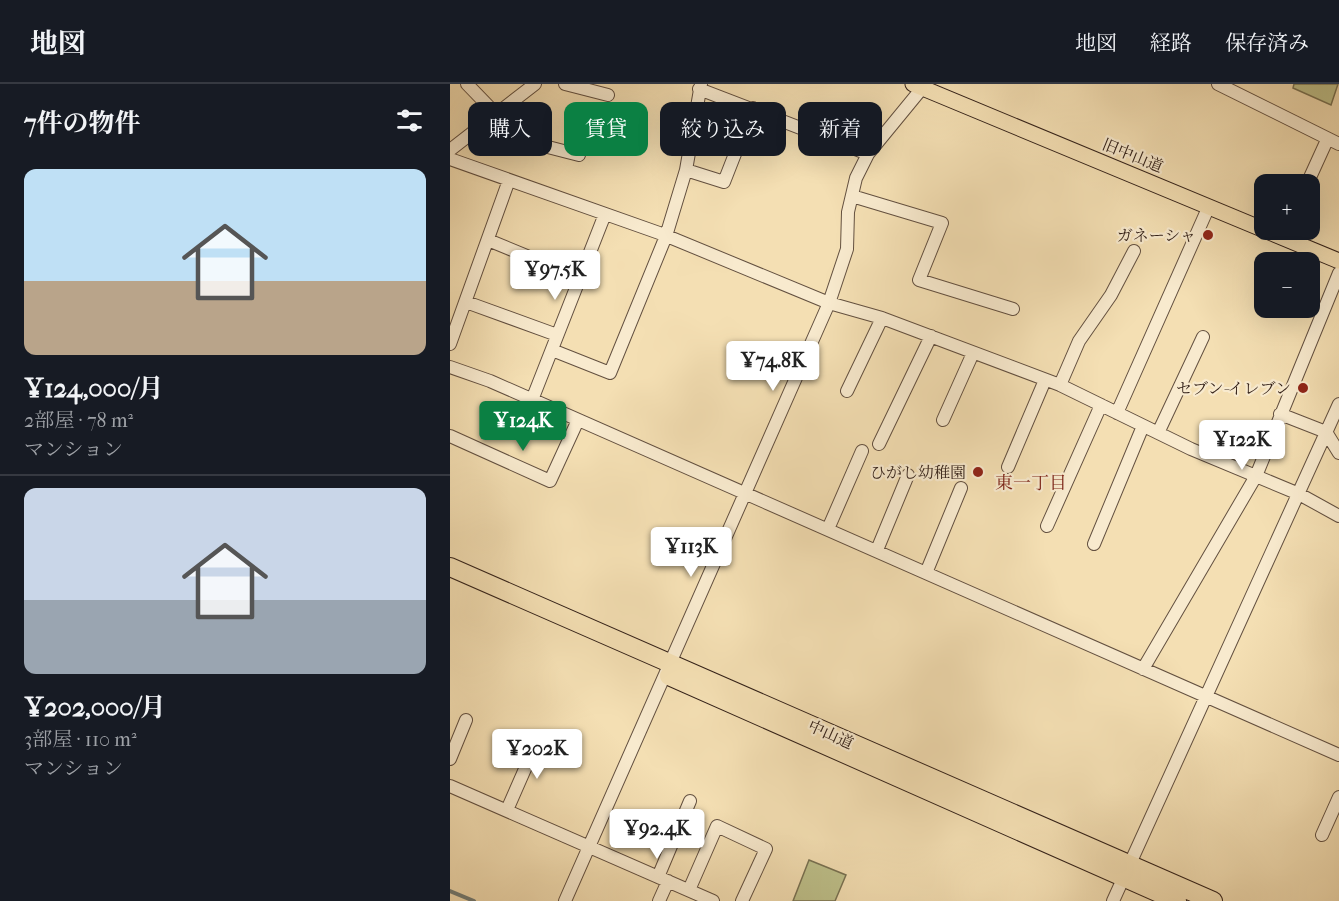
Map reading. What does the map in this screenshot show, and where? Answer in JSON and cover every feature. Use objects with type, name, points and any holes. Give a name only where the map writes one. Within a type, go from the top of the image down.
[{"type":"highway","name":"中山道","points":[[450,567],[667,669],[1126,871],[1213,901]]},
{"type":"highway","name":"中山道","points":[[450,580],[667,669]]},
{"type":"highway","name":"中山道","points":[[1126,871],[1177,901]]},
{"type":"main road","name":"旧中山道","points":[[927,87],[1254,223]]},
{"type":"main road","name":"旧中山道","points":[[1295,240],[1339,261]]},
{"type":"street","points":[[467,84],[484,102]]},
{"type":"street","points":[[512,102],[535,84]]},
{"type":"street","points":[[565,84],[608,95]]},
{"type":"street","points":[[1221,85],[1333,142],[1312,174]]},
{"type":"street","points":[[552,350],[610,373],[666,236],[686,170],[700,86],[739,102]]},
{"type":"street","points":[[882,138],[927,87]]},
{"type":"street","points":[[468,140],[451,159],[666,236],[829,303],[882,318],[1060,385],[1158,433],[1299,494],[1339,516]]},
{"type":"street","points":[[686,170],[724,182],[734,156]]},
{"type":"street","points":[[565,901],[829,303],[847,249],[848,212],[856,178],[867,156]]},
{"type":"street","points":[[450,344],[510,180]]},
{"type":"street","points":[[852,195],[942,223],[919,280],[1013,309]]},
{"type":"street","points":[[1117,413],[1209,206]]},
{"type":"street","points":[[532,400],[605,214]]},
{"type":"street","points":[[488,240],[580,278]]},
{"type":"street","points":[[1060,385],[1079,342],[1111,295],[1134,250]]},
{"type":"street","points":[[1143,669],[1256,476],[1339,273]]},
{"type":"street","points":[[466,302],[557,335]]},
{"type":"street","points":[[847,391],[882,318]]},
{"type":"street","points":[[879,444],[931,336]]},
{"type":"street","points":[[1158,433],[1203,338]]},
{"type":"street","points":[[943,420],[973,352]]},
{"type":"street","points":[[450,367],[532,400],[877,550],[1339,755]]},
{"type":"street","points":[[1008,467],[1045,380]]},
{"type":"street","points":[[1113,901],[1339,404]]},
{"type":"street","points":[[1047,526],[1101,405]]},
{"type":"street","points":[[1280,414],[1326,432],[1339,453]]},
{"type":"street","points":[[450,436],[550,481],[578,420]]},
{"type":"street","points":[[1094,544],[1143,426]]},
{"type":"street","points":[[828,529],[862,451]]},
{"type":"street","points":[[877,550],[908,475]]},
{"type":"street","points":[[926,573],[961,488]]},
{"type":"street","points":[[683,547],[716,560]]},
{"type":"street","points":[[450,759],[466,720]]},
{"type":"street","points":[[507,810],[539,737]]},
{"type":"street","points":[[450,786],[709,900]]},
{"type":"street","points":[[1322,836],[1339,797]]},
{"type":"street","points":[[659,901],[663,879],[690,801]]},
{"type":"street","points":[[689,890],[717,826],[766,849],[742,901]]},
{"type":"green space","points":[[1294,84],[1338,84],[1331,105],[1293,88]]},
{"type":"green space","points":[[809,860],[846,875],[835,901],[793,901]]},
{"type":"waterway","points":[[450,891],[474,901]]},
{"type":"place","name":"ガネーシャ","points":[[1208,235]]},
{"type":"place","name":"セブン-イレブン","points":[[1303,388]]},
{"type":"place","name":"ひがし幼稚園","points":[[978,472]]},
{"type":"district","name":"東一丁目","points":[[1031,483]]}]
